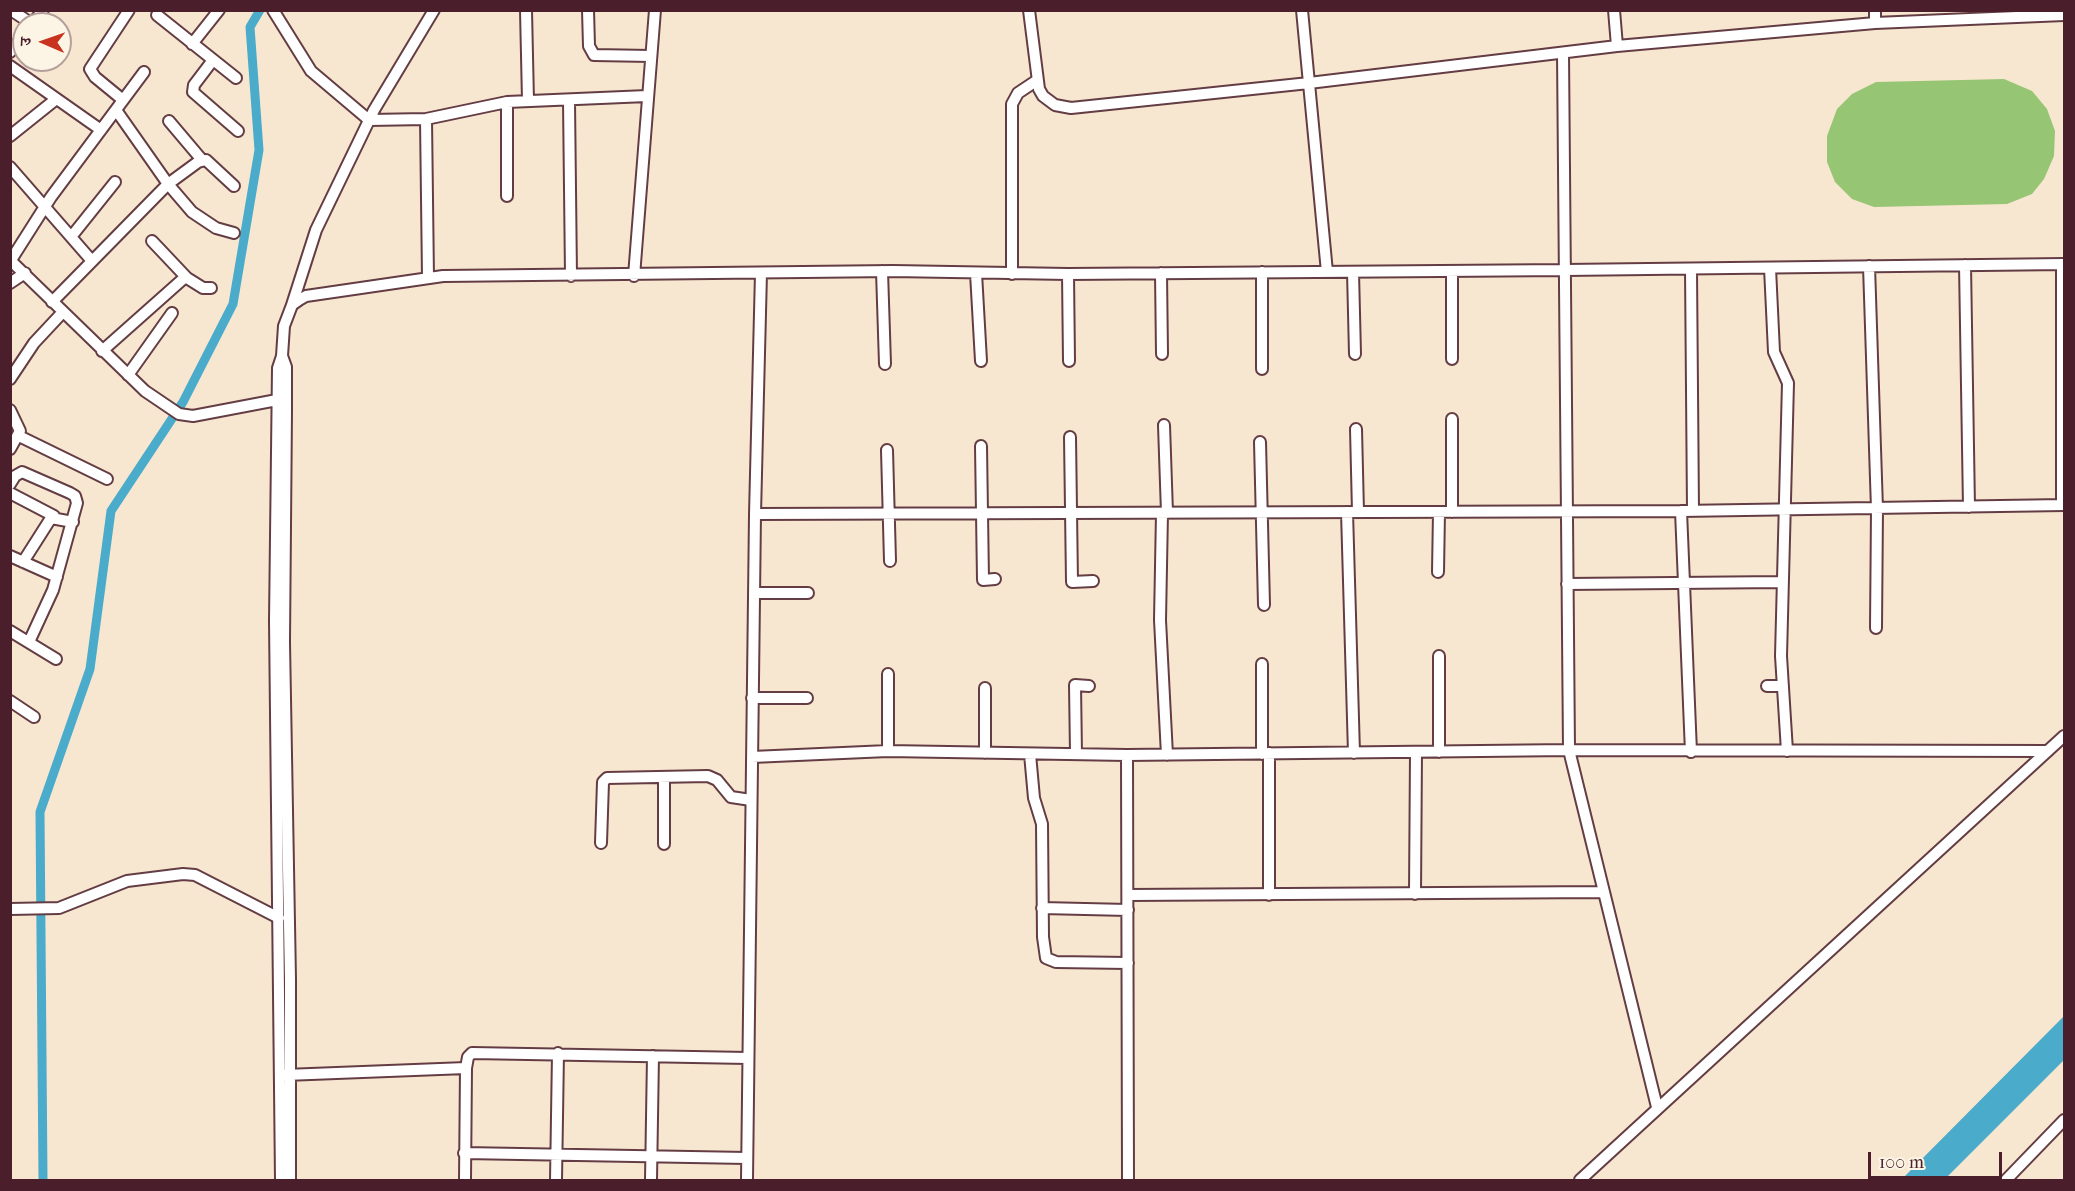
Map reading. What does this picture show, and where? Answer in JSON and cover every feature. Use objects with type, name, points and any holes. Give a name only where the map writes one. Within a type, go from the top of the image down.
[{"type":"street","points":[[123,100],[95,77],[90,69],[129,10]]},
{"type":"street","points":[[192,44],[219,10]]},
{"type":"street","points":[[273,10],[311,71],[369,120],[426,119],[507,102],[647,96]]},
{"type":"street","points":[[290,1180],[279,918],[275,632],[278,368],[282,356],[284,326],[308,249],[369,120],[434,10]]},
{"type":"street","points":[[526,10],[528,101]]},
{"type":"street","points":[[588,10],[589,46],[594,55],[651,56]]},
{"type":"street","points":[[634,276],[655,10]]},
{"type":"street","points":[[1029,10],[1036,81],[1043,96],[1055,105],[1071,108],[1309,84],[1617,46],[1875,23],[1926,16],[2064,15]]},
{"type":"street","points":[[1302,10],[1327,272]]},
{"type":"street","points":[[1614,10],[1617,46]]},
{"type":"street","points":[[1875,10],[1875,23]]},
{"type":"street","points":[[157,12],[192,44],[236,78]]},
{"type":"street","points":[[1563,53],[1569,750],[1657,1107]]},
{"type":"street","points":[[213,60],[194,85],[193,92],[238,131]]},
{"type":"street","points":[[10,66],[55,100],[101,130]]},
{"type":"street","points":[[144,72],[44,207],[11,260],[62,313],[128,375],[179,414],[193,416],[277,400]]},
{"type":"street","points":[[1012,274],[1012,104],[1018,93],[1036,81]]},
{"type":"street","points":[[10,136],[55,100]]},
{"type":"street","points":[[569,101],[571,276]]},
{"type":"street","points":[[507,102],[507,196]]},
{"type":"street","points":[[116,110],[168,184],[201,219],[216,228],[234,233]]},
{"type":"street","points":[[426,119],[428,278]]},
{"type":"street","points":[[169,121],[202,160],[209,162],[234,186]]},
{"type":"street","points":[[52,302],[168,184],[202,160]]},
{"type":"street","points":[[10,167],[92,261]]},
{"type":"street","points":[[71,237],[115,182]]},
{"type":"street","points":[[152,240],[187,278],[203,288],[211,288]]},
{"type":"street","points":[[292,305],[306,296],[428,278],[882,271],[1012,274],[1262,273],[2063,264],[2063,506],[1687,511],[755,514]]},
{"type":"street","points":[[1965,265],[1969,507]]},
{"type":"street","points":[[1869,266],[1877,509],[1876,628]]},
{"type":"street","points":[[1770,268],[1774,352],[1788,383],[1786,510],[1782,582],[1783,686],[1787,751]]},
{"type":"street","points":[[1691,269],[1687,511],[1683,583],[1691,752]]},
{"type":"street","points":[[882,271],[885,364]]},
{"type":"street","points":[[1452,271],[1452,359]]},
{"type":"street","points":[[1353,272],[1355,354]]},
{"type":"street","points":[[10,283],[25,273]]},
{"type":"street","points":[[747,1180],[752,698],[761,273]]},
{"type":"street","points":[[976,273],[981,361]]},
{"type":"street","points":[[1161,273],[1162,354]]},
{"type":"street","points":[[1262,273],[1262,369]]},
{"type":"street","points":[[1068,274],[1069,361]]},
{"type":"street","points":[[102,351],[178,282],[187,278]]},
{"type":"street","points":[[10,380],[34,343],[62,313]]},
{"type":"street","points":[[128,375],[172,313]]},
{"type":"street","points":[[281,1180],[285,1075],[286,400],[286,367],[282,356]]},
{"type":"street","points":[[10,410],[20,426],[19,436],[10,449]]},
{"type":"street","points":[[1452,419],[1452,512]]},
{"type":"street","points":[[1164,425],[1165,513],[1160,620],[1167,755]]},
{"type":"street","points":[[1354,753],[1353,512],[1356,429]]},
{"type":"street","points":[[19,436],[107,479]]},
{"type":"street","points":[[1070,437],[1072,582],[1093,582]]},
{"type":"street","points":[[1260,442],[1264,605]]},
{"type":"street","points":[[981,446],[982,580],[995,579]]},
{"type":"street","points":[[887,450],[890,561]]},
{"type":"street","points":[[10,484],[21,472],[75,496],[77,508],[57,577],[29,642]]},
{"type":"street","points":[[10,493],[54,516],[73,522]]},
{"type":"street","points":[[1438,572],[1439,512]]},
{"type":"street","points":[[23,562],[48,520],[54,516]]},
{"type":"street","points":[[10,556],[57,577]]},
{"type":"street","points":[[1567,584],[1782,582]]},
{"type":"street","points":[[754,593],[808,593]]},
{"type":"street","points":[[11,631],[56,659]]},
{"type":"street","points":[[1439,656],[1439,752]]},
{"type":"street","points":[[1262,664],[1269,894]]},
{"type":"street","points":[[888,674],[888,752]]},
{"type":"street","points":[[1076,754],[1076,685],[1089,686]]},
{"type":"street","points":[[1767,686],[1783,686]]},
{"type":"street","points":[[985,688],[985,753]]},
{"type":"street","points":[[752,698],[807,698]]},
{"type":"street","points":[[10,701],[34,717]]},
{"type":"street","points":[[1580,1180],[2064,736]]},
{"type":"street","points":[[752,757],[888,752],[1167,755],[1569,750],[2048,751]]},
{"type":"street","points":[[1415,894],[1416,752]]},
{"type":"street","points":[[1030,754],[1034,798],[1042,824],[1044,953],[1050,961],[1128,963]]},
{"type":"street","points":[[1127,755],[1128,1180]]},
{"type":"street","points":[[601,843],[604,779],[714,777],[731,796],[751,800]]},
{"type":"street","points":[[664,778],[664,844]]},
{"type":"street","points":[[10,909],[59,908],[136,878],[183,874],[195,875],[279,918]]},
{"type":"street","points":[[1128,896],[1603,892]]},
{"type":"street","points":[[1042,908],[1128,910]]},
{"type":"street","points":[[465,1180],[466,1068],[468,1057],[472,1053],[748,1058]]},
{"type":"street","points":[[556,1180],[558,1053]]},
{"type":"street","points":[[651,1180],[654,1056]]},
{"type":"street","points":[[285,1075],[466,1068]]},
{"type":"street","points":[[2006,1180],[2064,1120]]},
{"type":"street","points":[[464,1152],[747,1158]]},
{"type":"green space","points":[[2004,79],[2032,91],[2047,109],[2055,131],[2054,156],[2044,179],[2032,194],[2007,204],[1874,207],[1852,199],[1835,182],[1827,162],[1827,136],[1837,109],[1852,94],[1876,82]]},
{"type":"water","points":[[2064,1016],[2064,1060],[1944,1180],[1901,1180]]},
{"type":"waterway","points":[[43,1180],[40,812],[90,669],[111,511],[183,402],[233,304],[259,150],[250,27],[260,10]]}]
